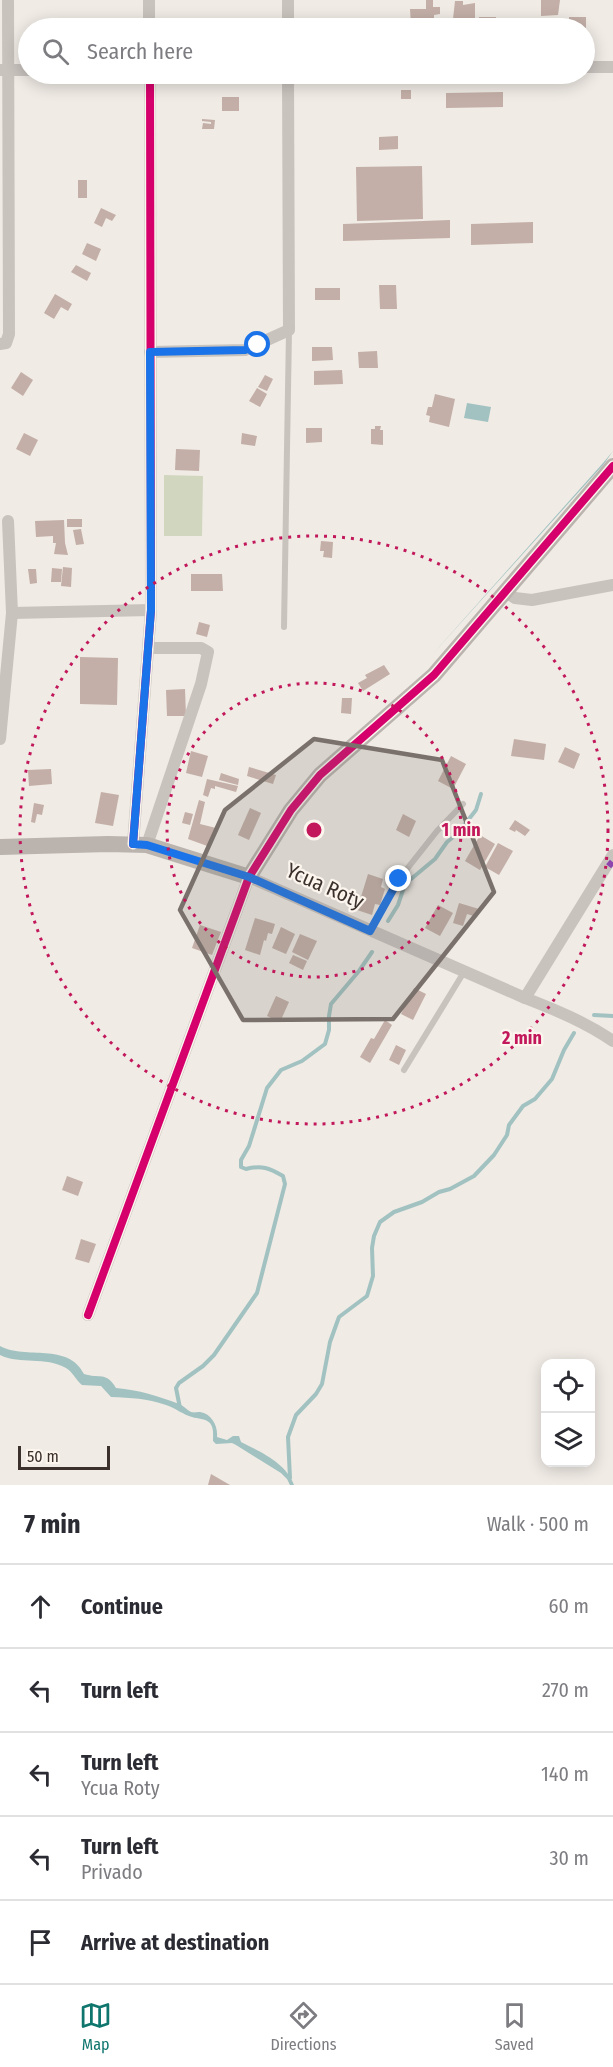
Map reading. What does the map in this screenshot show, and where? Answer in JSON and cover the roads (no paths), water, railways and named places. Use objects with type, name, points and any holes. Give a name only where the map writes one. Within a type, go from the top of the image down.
[{"type":"street","points":[[0,344],[6,342],[9,334],[4,70],[8,0]]},
{"type":"street","points":[[149,0],[149,18]]},
{"type":"street","points":[[288,0],[288,18]]},
{"type":"street","points":[[595,67],[613,67]]},
{"type":"street","points":[[140,844],[151,610],[150,84]]},
{"type":"street","points":[[150,352],[245,350],[288,330],[288,84]]},
{"type":"street","points":[[88,1315],[249,877],[291,810],[320,775],[434,675],[613,466]]},
{"type":"street","points":[[0,739],[12,613],[9,521]]},
{"type":"street","points":[[506,592],[515,598],[532,600],[613,585]]},
{"type":"street","points":[[12,613],[151,610]]},
{"type":"street","points":[[140,844],[201,684],[208,658],[208,652],[201,648],[149,648]]},
{"type":"street","name":"Ycua Roty","points":[[0,847],[140,844],[249,877],[464,972],[562,1012],[593,1027],[613,1041]]},
{"type":"street","points":[[525,998],[613,855]]},
{"type":"lane","points":[[284,627],[288,330]]},
{"type":"lane","points":[[370,931],[399,879],[437,831],[463,804]]},
{"type":"lane","points":[[404,1070],[464,972]]},
{"type":"water","points":[[467,403],[491,407],[488,422],[464,418]]},
{"type":"water","points":[[613,451],[604,464],[430,657],[603,463]]},
{"type":"water","points":[[0,1346],[10,1350],[46,1353],[68,1358],[77,1364],[84,1374],[105,1377],[116,1388],[148,1394],[179,1404],[191,1412],[204,1413],[213,1421],[217,1437],[227,1440],[233,1436],[239,1436],[241,1442],[279,1464],[294,1485],[290,1485],[281,1473],[236,1445],[216,1444],[213,1441],[211,1425],[206,1420],[189,1416],[152,1401],[111,1397],[101,1386],[82,1385],[68,1369],[58,1364],[16,1360],[0,1355]]},
{"type":"waterway","points":[[388,921],[398,905],[405,884],[435,859],[447,842],[457,834],[476,810],[481,794]]},
{"type":"waterway","points":[[180,1408],[176,1388],[179,1383],[214,1355],[257,1293],[285,1184],[283,1176],[269,1169],[241,1167],[241,1160],[249,1146],[267,1088],[281,1070],[302,1061],[325,1044],[329,1030],[331,1004],[372,952]]},
{"type":"waterway","points":[[594,1015],[613,1016]]},
{"type":"waterway","points":[[290,1478],[288,1437],[296,1415],[316,1394],[322,1384],[330,1342],[339,1317],[367,1296],[373,1276],[374,1236],[380,1222],[394,1212],[422,1202],[474,1176],[494,1155],[507,1135],[509,1125],[523,1106],[535,1099],[552,1079],[574,1033]]}]
